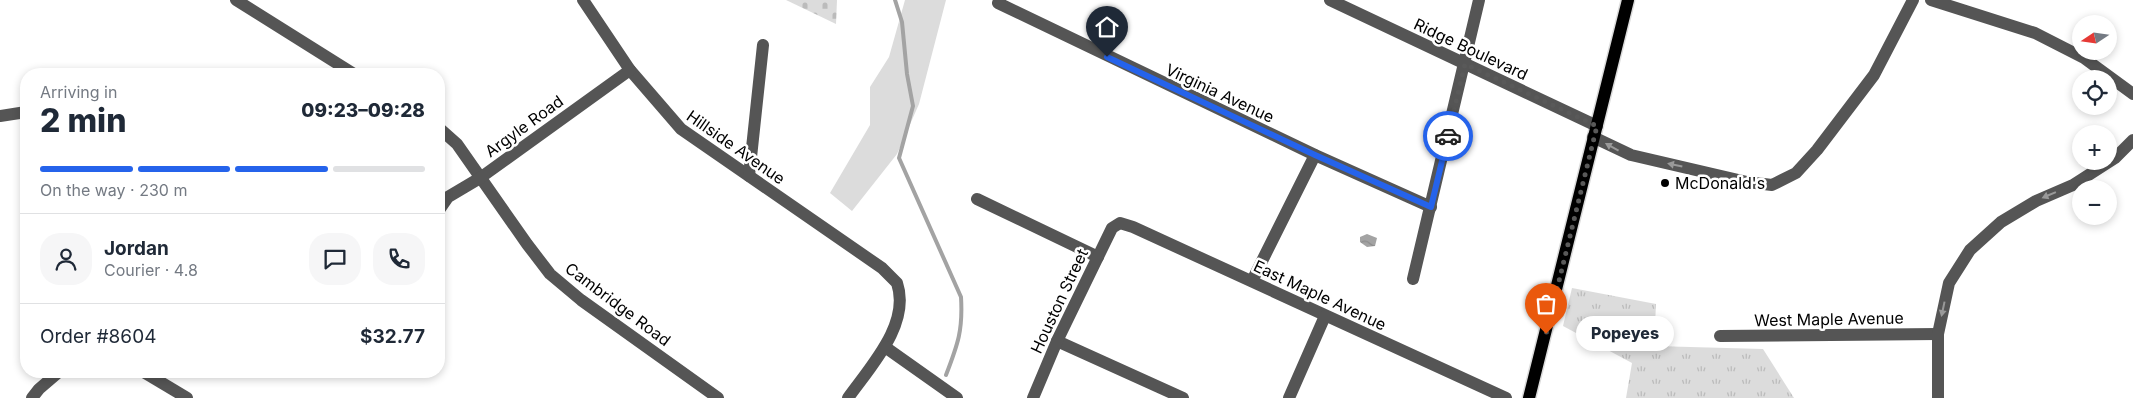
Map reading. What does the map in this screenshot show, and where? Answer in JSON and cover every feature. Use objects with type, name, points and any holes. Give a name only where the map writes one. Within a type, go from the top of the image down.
[{"type":"main road","points":[[1529,398],[1628,0]]},
{"type":"street","points":[[236,0],[344,68]]},
{"type":"street","name":"Hillside Avenue","points":[[583,0],[630,70],[682,129],[892,276],[900,290],[897,315],[885,347]]},
{"type":"street","name":"Ridge Boulevard","points":[[1330,0],[1465,64],[1595,132],[1631,155],[1772,185],[1796,172],[1817,150],[1874,75],[1912,0]]},
{"type":"street","points":[[1413,279],[1479,0]]},
{"type":"street","points":[[1931,0],[2035,33],[2084,58],[2133,94]]},
{"type":"street","name":"Virginia Avenue","points":[[998,3],[1315,155],[1431,207]]},
{"type":"street","points":[[748,176],[763,45]]},
{"type":"street","name":"Argyle Road","points":[[445,201],[448,197],[480,178],[630,70]]},
{"type":"street","points":[[0,116],[20,113]]},
{"type":"street","name":"Cambridge Road","points":[[445,133],[457,144],[550,274],[582,300],[718,398]]},
{"type":"street","points":[[1938,398],[1938,334],[1949,283],[1970,250],[2000,222],[2036,201],[2073,185],[2114,158],[2133,140]]},
{"type":"street","points":[[1252,280],[1315,155]]},
{"type":"street","points":[[977,199],[1098,257]]},
{"type":"street","name":"East Maple Avenue","points":[[1120,223],[1252,280],[1325,316],[1506,398]]},
{"type":"street","name":"Houston Street","points":[[1033,398],[1057,341],[1112,228],[1120,223]]},
{"type":"street","points":[[1289,398],[1325,316]]},
{"type":"street","name":"West Maple Avenue","points":[[1720,336],[1938,334]]},
{"type":"street","points":[[1057,341],[1183,398]]},
{"type":"street","points":[[848,398],[885,347],[957,398]]},
{"type":"street","points":[[32,398],[52,378]]},
{"type":"street","points":[[154,378],[187,398]]},
{"type":"green space","points":[[786,0],[837,0],[836,24]]},
{"type":"green space","points":[[905,0],[946,0],[919,104],[897,154],[852,211],[830,193],[870,125],[870,87],[889,57]]},
{"type":"green space","points":[[1572,288],[1656,304],[1654,346],[1763,349],[1794,398],[1626,398],[1632,363],[1563,326]]},
{"type":"water","points":[[1367,234],[1377,238],[1375,246],[1367,247],[1360,242],[1360,237]]},
{"type":"waterway","points":[[895,0],[902,22],[907,74],[913,106],[899,158],[961,297],[959,337],[946,375]]},
{"type":"way so far","points":[[1448,136],[1465,64],[1597,126],[1546,334]]},
{"type":"place","name":"McDonald's","points":[[1665,183]]},
{"type":"place","name":"Popeyes","points":[[1546,334]]},
{"type":"route","points":[[1107,57],[1315,155],[1431,207],[1448,136]]}]
